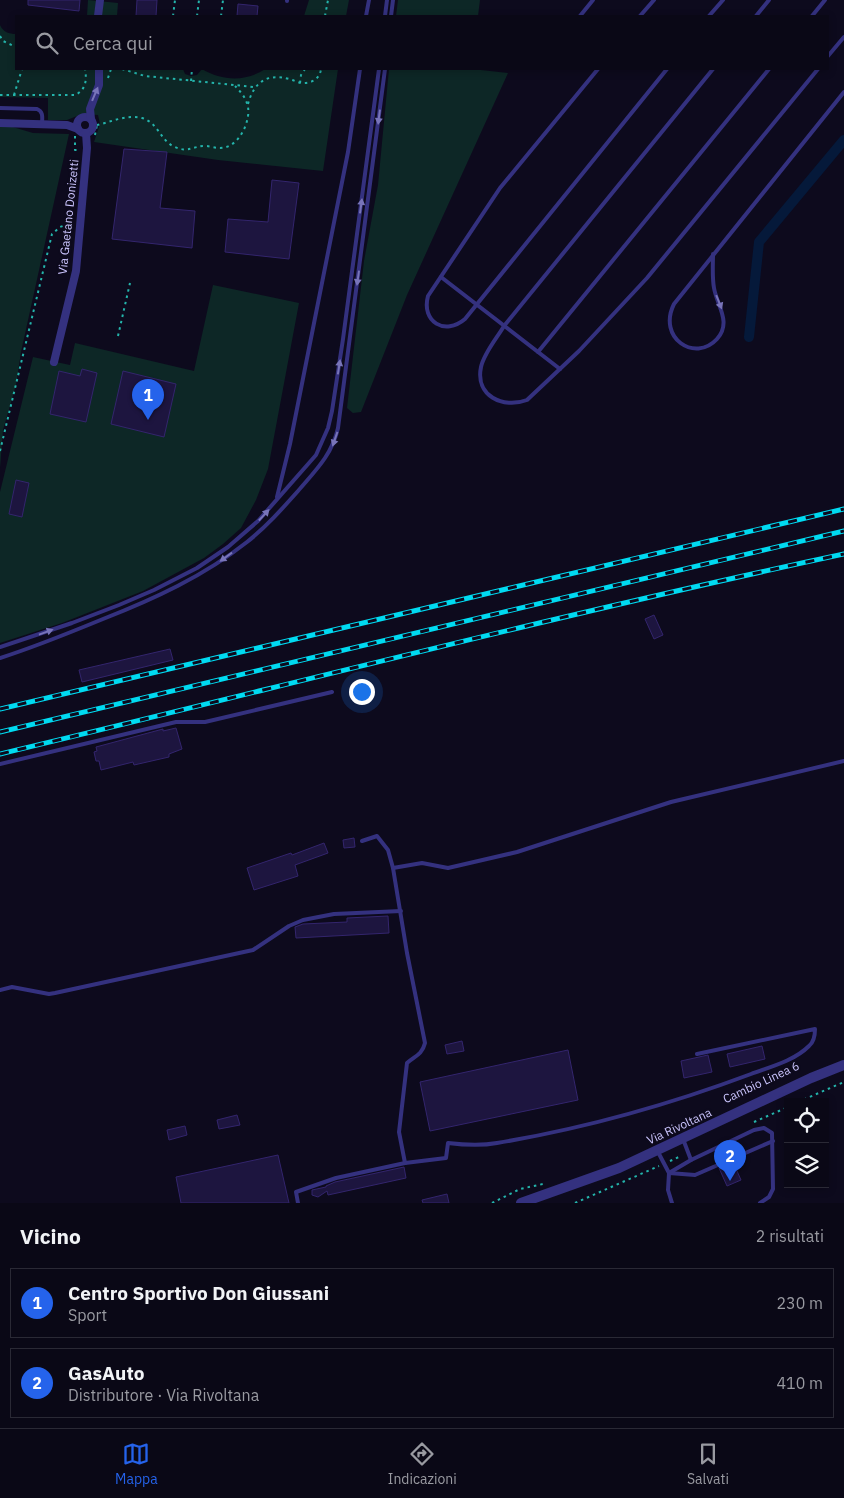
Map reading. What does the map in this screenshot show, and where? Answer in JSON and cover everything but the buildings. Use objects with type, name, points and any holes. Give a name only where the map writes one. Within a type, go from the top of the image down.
[{"type":"street","points":[[98,15],[100,0]]},
{"type":"street","points":[[0,124],[67,125],[75,131],[86,133],[93,128],[94,122],[90,109],[99,85],[99,70]]},
{"type":"street","points":[[75,131],[81,117],[87,117],[94,122]]},
{"type":"street","name":"Via Gaetano Donizetti","points":[[54,362],[76,271],[86,133]]},
{"type":"street","name":"Via Rivoltana","points":[[521,1203],[610,1171],[810,1078],[844,1065]]},
{"type":"lane","points":[[366,15],[368,0]]},
{"type":"lane","points":[[385,15],[387,0]]},
{"type":"lane","points":[[391,15],[393,0]]},
{"type":"lane","points":[[581,15],[593,0]]},
{"type":"lane","points":[[641,15],[654,0]]},
{"type":"lane","points":[[711,15],[723,0]]},
{"type":"lane","points":[[757,15],[769,0]]},
{"type":"lane","points":[[813,15],[825,0]]},
{"type":"lane","points":[[829,55],[844,36]]},
{"type":"lane","points":[[275,501],[283,477],[290,444],[348,152],[360,70]]},
{"type":"lane","points":[[0,648],[119,605],[190,572],[244,535],[268,511],[316,455],[328,428],[344,330],[379,70]]},
{"type":"lane","points":[[0,658],[64,636],[131,608],[181,585],[208,570],[248,541],[279,512],[324,462],[338,428],[385,70]]},
{"type":"lane","points":[[597,70],[500,188],[428,296],[426,310],[433,321],[439,325],[452,326],[465,319],[666,70]]},
{"type":"lane","points":[[712,70],[504,326],[481,366],[483,386],[489,395],[497,401],[507,404],[518,404],[527,400],[579,351],[647,278],[817,70]]},
{"type":"lane","points":[[538,352],[768,70]]},
{"type":"lane","points":[[713,254],[714,290],[722,311],[724,323],[718,338],[712,344],[705,347],[692,348],[685,346],[674,336],[669,322],[670,312],[674,304],[713,254],[844,92]]},
{"type":"lane","points":[[0,108],[37,109],[42,115],[42,125]]},
{"type":"lane","points":[[441,276],[560,369]]},
{"type":"lane","points":[[0,764],[176,722],[205,722],[332,692]]},
{"type":"lane","points":[[393,868],[422,863],[448,868],[517,852],[671,802],[844,761]]},
{"type":"lane","points":[[362,841],[377,836],[388,850],[393,868],[407,953],[425,1043],[424,1049],[419,1056],[407,1063],[399,1132],[405,1163]]},
{"type":"lane","points":[[0,990],[12,988],[55,994],[253,950],[288,926],[303,920],[334,914],[401,911]]},
{"type":"lane","points":[[298,1203],[296,1192],[336,1178],[405,1163],[446,1158],[448,1143],[491,1144],[526,1137],[613,1118],[730,1082],[779,1064],[801,1053],[813,1041],[814,1029],[697,1054]]},
{"type":"lane","points":[[669,1173],[754,1130],[764,1128],[772,1133],[774,1190],[770,1197],[760,1203]]},
{"type":"lane","points":[[683,1138],[692,1160]]},
{"type":"lane","points":[[669,1173],[695,1175],[773,1141]]},
{"type":"lane","points":[[657,1150],[669,1173],[668,1190],[672,1203]]},
{"type":"path","points":[[174,15],[175,0]]},
{"type":"path","points":[[197,15],[199,0]]},
{"type":"path","points":[[221,15],[223,0]]},
{"type":"path","points":[[325,15],[328,0]]},
{"type":"path","points":[[0,36],[3,41],[15,46]]},
{"type":"path","points":[[14,95],[22,70]]},
{"type":"path","points":[[0,94],[75,96],[80,93],[86,82],[86,70]]},
{"type":"path","points":[[125,70],[145,76],[254,87]]},
{"type":"path","points":[[190,81],[192,70]]},
{"type":"path","points":[[300,83],[301,75],[304,70]]},
{"type":"path","points":[[94,122],[137,117],[152,122],[167,142],[175,147],[190,150],[205,146],[225,148],[232,145],[243,133],[247,124],[248,104],[254,87],[260,81],[274,76],[292,79],[300,83],[310,82],[317,79],[321,74],[321,70]]},
{"type":"path","points":[[235,86],[248,104]]},
{"type":"path","points":[[75,131],[75,150],[86,151]]},
{"type":"path","points":[[0,451],[52,234],[60,227],[80,220]]},
{"type":"path","points":[[118,336],[130,284]]},
{"type":"path","points":[[807,1098],[844,1082]]},
{"type":"path","points":[[492,1203],[520,1190],[550,1182]]},
{"type":"green space","points":[[88,0],[118,3],[117,15],[87,15]]},
{"type":"green space","points":[[309,0],[349,0],[346,15],[304,15]]},
{"type":"green space","points":[[398,0],[480,0],[478,15],[396,15]]},
{"type":"green space","points":[[0,25],[6,32],[15,34],[15,70],[183,70],[185,74],[191,76],[197,75],[201,70],[204,70],[226,78],[242,78],[263,70],[338,70],[323,171],[218,160],[94,142],[100,124],[98,115],[82,114],[67,120],[48,120],[48,98],[0,97]]},
{"type":"green space","points":[[389,70],[481,70],[508,73],[407,295],[361,412],[353,413],[347,408],[364,261],[378,185]]},
{"type":"green space","points":[[6,125],[33,133],[69,134],[21,352],[16,385],[3,430],[0,468],[0,126]]},
{"type":"green space","points":[[213,285],[299,303],[268,469],[256,500],[241,528],[204,558],[143,591],[62,623],[0,643],[0,492],[33,357],[70,365],[75,343],[194,371]]},
{"type":"waterway","points":[[749,337],[759,242],[844,140]]},
{"type":"railway","points":[[0,709],[844,509]]},
{"type":"railway","points":[[0,732],[844,531]]},
{"type":"railway","points":[[0,754],[632,601],[844,554]]},
{"type":"place","name":"Centro Sportivo Don Giussani","points":[[148,420]]},
{"type":"place","name":"GasAuto","points":[[730,1181]]}]
